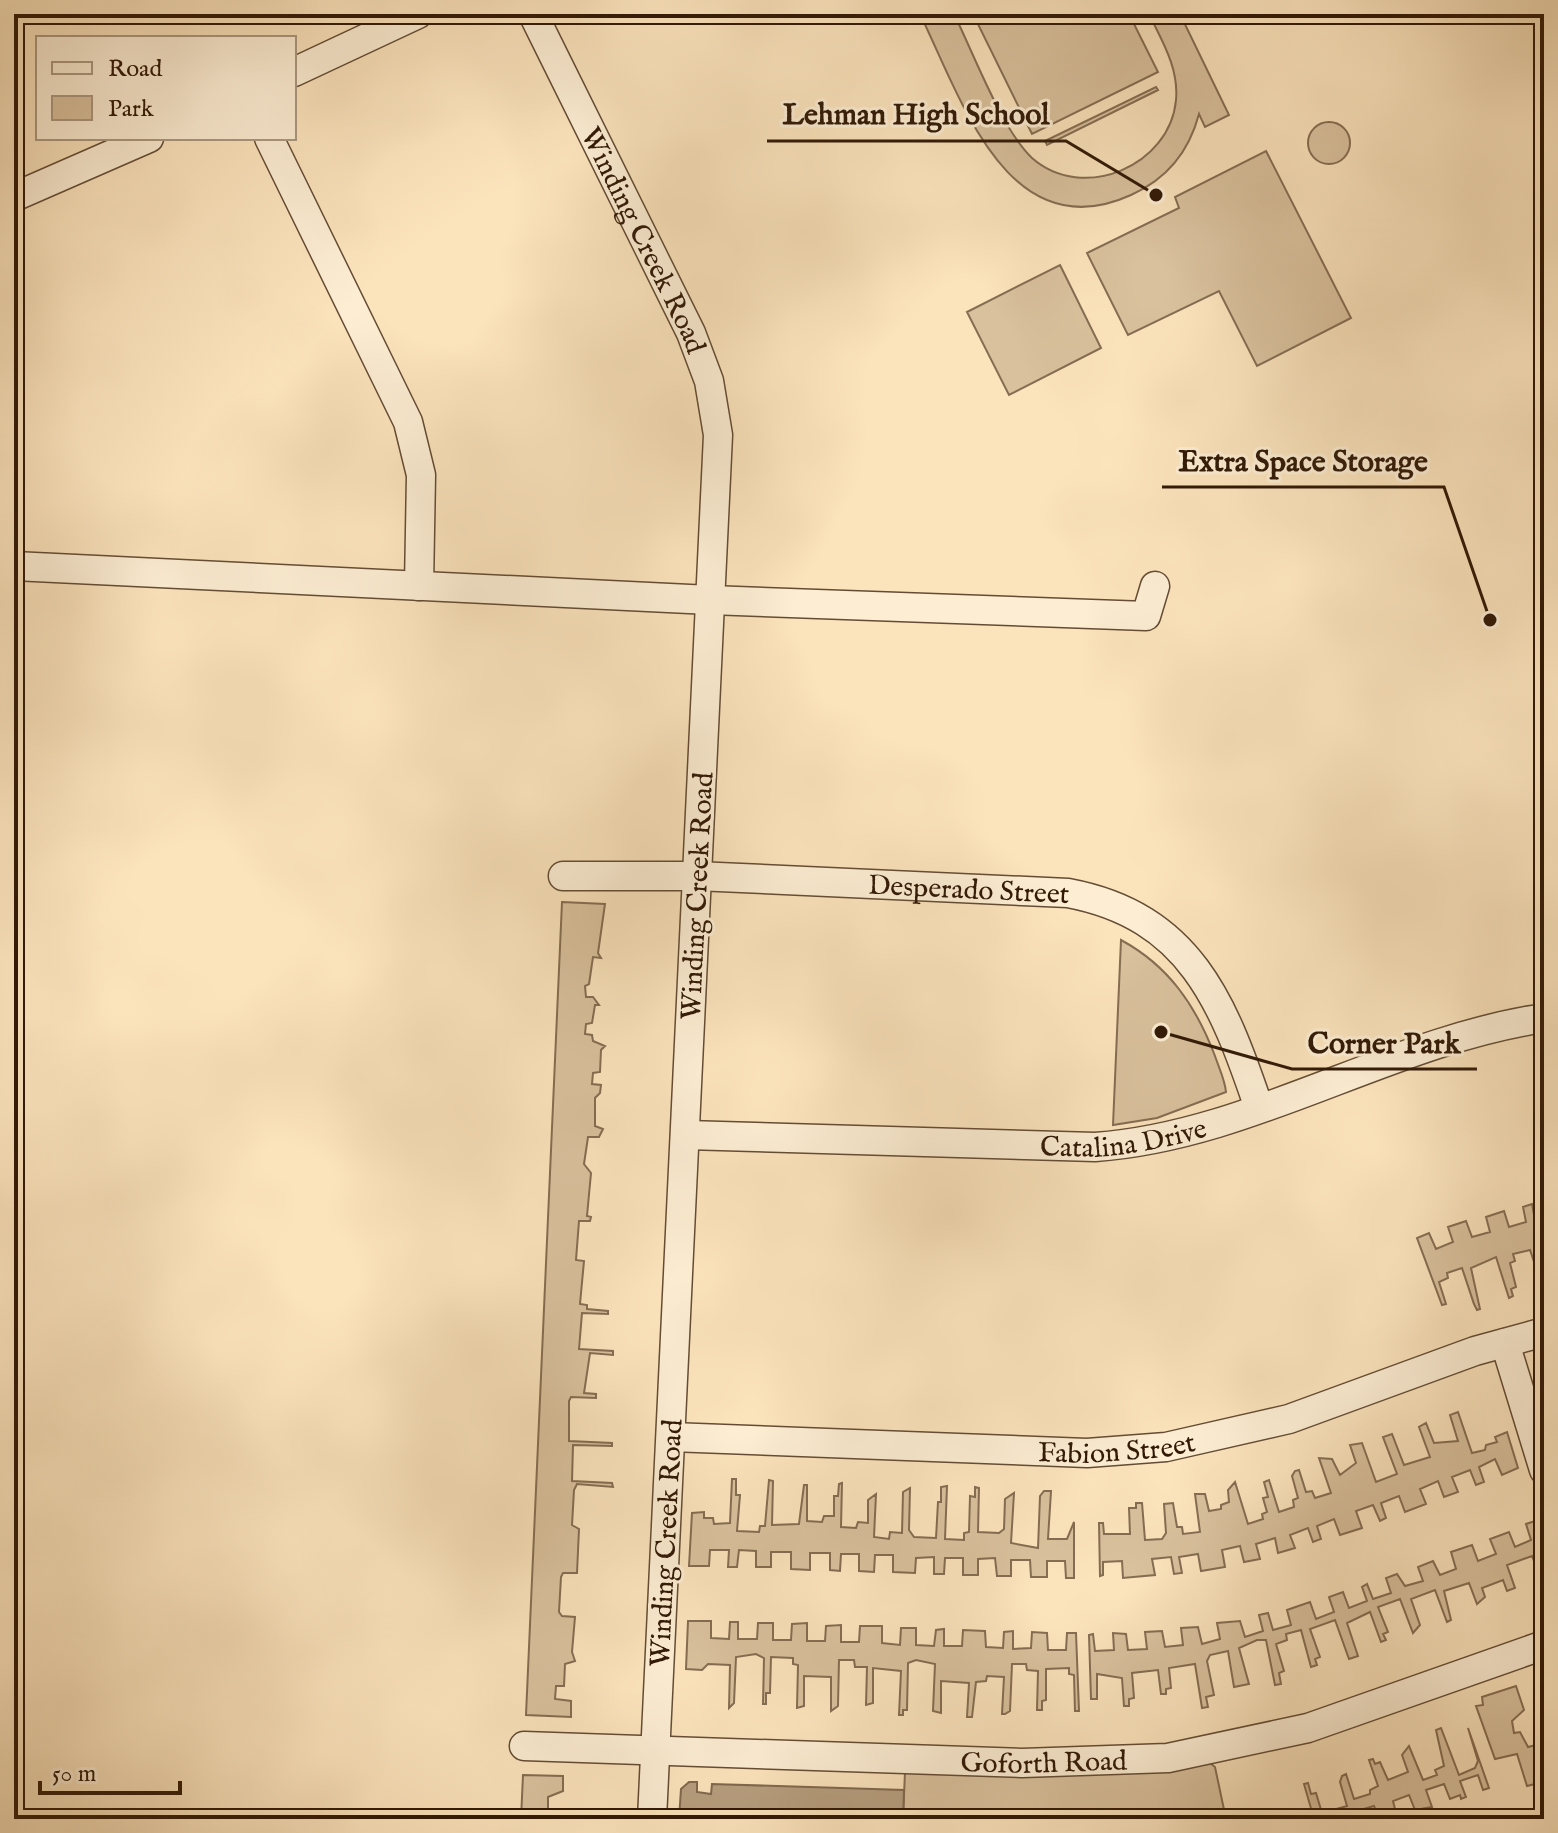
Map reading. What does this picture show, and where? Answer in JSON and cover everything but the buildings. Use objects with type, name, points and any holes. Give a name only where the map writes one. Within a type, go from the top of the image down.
[{"type":"street","points":[[296,71],[418,14]]},
{"type":"street","name":"Winding Creek Road","points":[[533,14],[691,333],[709,381],[718,435],[652,1819]]},
{"type":"street","points":[[14,197],[144,140]]},
{"type":"street","points":[[270,140],[408,422],[421,475],[419,586]]},
{"type":"street","points":[[14,566],[710,600],[1146,616],[1155,586]]},
{"type":"street","name":"Desperado Street","points":[[563,876],[696,876],[1068,893],[1102,899],[1171,942],[1200,971],[1221,1005],[1259,1108]]},
{"type":"street","name":"Catalina Drive","points":[[686,1135],[1095,1147],[1185,1134],[1402,1055],[1512,1023],[1544,1018]]},
{"type":"street","name":"Fabion Street","points":[[671,1437],[1087,1453],[1166,1447],[1289,1419],[1544,1332]]},
{"type":"street","points":[[1505,1343],[1544,1470]]},
{"type":"street","name":"Goforth Road","points":[[524,1746],[1053,1763],[1168,1758],[1308,1728],[1544,1645]]},
{"type":"green space","points":[[920,14],[954,14],[1010,129],[1032,158],[1053,171],[1075,177],[1098,177],[1121,171],[1141,159],[1158,143],[1170,123],[1176,88],[1168,55],[1149,14],[1180,14],[1229,115],[1205,127],[1199,114],[1195,128],[1175,163],[1155,181],[1131,195],[1088,207],[1052,202],[1021,184],[995,157],[972,123]]},
{"type":"green space","points":[[973,14],[1129,14],[1158,72],[1032,134]]},
{"type":"green space","points":[[1156,87],[1158,90],[1047,145],[1045,141]]},
{"type":"green space","points":[[1329,122],[1344,128],[1350,143],[1344,158],[1329,164],[1314,158],[1308,143],[1314,128]]},
{"type":"green space","points":[[1266,151],[1351,318],[1257,366],[1219,291],[1128,335],[1087,253],[1179,208],[1175,197]]},
{"type":"green space","points":[[1060,265],[1101,348],[1009,395],[967,312]]},
{"type":"green space","points":[[562,902],[605,904],[598,953],[601,958],[593,957],[589,984],[585,986],[586,997],[593,997],[599,1005],[595,1005],[592,1023],[586,1024],[585,1034],[592,1035],[593,1041],[605,1046],[601,1050],[600,1072],[593,1073],[592,1084],[601,1085],[600,1093],[595,1098],[595,1126],[603,1129],[599,1137],[588,1137],[584,1164],[591,1173],[587,1216],[591,1217],[590,1221],[579,1221],[576,1260],[584,1261],[580,1304],[587,1305],[587,1309],[608,1311],[608,1314],[582,1313],[579,1349],[613,1351],[613,1355],[590,1353],[584,1393],[596,1394],[596,1398],[571,1397],[569,1401],[569,1441],[612,1443],[612,1446],[573,1445],[572,1481],[612,1483],[613,1487],[577,1484],[574,1490],[572,1525],[579,1529],[577,1573],[563,1573],[561,1577],[559,1612],[562,1616],[575,1617],[572,1652],[575,1661],[565,1664],[564,1686],[556,1686],[555,1699],[571,1701],[571,1717],[526,1715]]},
{"type":"green space","points":[[1121,940],[1153,962],[1190,1004],[1222,1074],[1226,1092],[1157,1118],[1113,1125]]},
{"type":"green space","points":[[1532,1204],[1535,1220],[1544,1218],[1544,1291],[1530,1250],[1513,1254],[1515,1261],[1510,1263],[1516,1287],[1511,1289],[1513,1296],[1509,1298],[1496,1257],[1471,1268],[1480,1309],[1477,1310],[1474,1304],[1462,1268],[1447,1273],[1448,1278],[1439,1282],[1446,1304],[1442,1305],[1417,1238],[1429,1233],[1436,1249],[1453,1242],[1448,1227],[1466,1221],[1472,1237],[1490,1232],[1486,1217],[1504,1211],[1509,1227],[1526,1222],[1523,1207]]},
{"type":"green space","points":[[1458,1412],[1472,1453],[1485,1450],[1486,1445],[1497,1442],[1495,1437],[1507,1432],[1518,1468],[1502,1475],[1495,1459],[1479,1467],[1484,1482],[1476,1485],[1470,1470],[1452,1477],[1458,1492],[1444,1497],[1438,1481],[1420,1489],[1426,1504],[1405,1512],[1399,1496],[1381,1503],[1386,1518],[1380,1521],[1373,1505],[1356,1511],[1362,1528],[1340,1535],[1334,1519],[1317,1526],[1321,1539],[1313,1542],[1308,1528],[1290,1535],[1295,1548],[1278,1553],[1275,1538],[1256,1544],[1260,1559],[1244,1562],[1240,1546],[1222,1550],[1225,1567],[1201,1571],[1198,1554],[1179,1557],[1182,1573],[1174,1574],[1171,1557],[1152,1559],[1155,1575],[1123,1578],[1122,1561],[1103,1562],[1103,1575],[1100,1576],[1099,1523],[1103,1523],[1104,1534],[1130,1534],[1129,1508],[1136,1508],[1136,1503],[1142,1503],[1145,1540],[1162,1539],[1166,1533],[1164,1504],[1173,1503],[1177,1527],[1182,1527],[1183,1534],[1200,1532],[1195,1494],[1205,1494],[1209,1511],[1221,1509],[1221,1505],[1229,1502],[1228,1490],[1235,1482],[1248,1524],[1263,1519],[1262,1514],[1267,1512],[1263,1498],[1268,1497],[1264,1482],[1269,1480],[1279,1512],[1294,1507],[1293,1500],[1298,1498],[1292,1476],[1295,1471],[1299,1470],[1306,1492],[1312,1491],[1315,1498],[1331,1493],[1319,1458],[1332,1459],[1340,1475],[1356,1463],[1350,1445],[1362,1443],[1376,1482],[1397,1474],[1383,1437],[1392,1434],[1404,1465],[1430,1457],[1419,1427],[1426,1423],[1434,1443],[1458,1441],[1450,1415]]},
{"type":"green space","points":[[732,1479],[736,1479],[736,1495],[740,1495],[737,1531],[759,1532],[760,1526],[765,1526],[769,1480],[773,1481],[772,1525],[799,1524],[804,1485],[807,1485],[807,1521],[822,1522],[824,1516],[834,1516],[834,1496],[838,1496],[839,1484],[842,1483],[841,1527],[856,1528],[858,1522],[868,1523],[868,1500],[876,1494],[874,1537],[889,1539],[890,1532],[902,1533],[903,1492],[910,1488],[909,1530],[914,1537],[936,1538],[941,1487],[947,1486],[945,1539],[964,1540],[964,1533],[969,1532],[970,1496],[975,1497],[975,1487],[979,1488],[978,1532],[999,1533],[1004,1529],[1005,1499],[1014,1493],[1011,1543],[1038,1548],[1040,1496],[1044,1491],[1051,1491],[1048,1539],[1067,1539],[1074,1522],[1074,1578],[1066,1578],[1065,1561],[1047,1561],[1047,1577],[1031,1577],[1030,1560],[1011,1560],[1011,1576],[997,1576],[995,1558],[978,1559],[978,1575],[963,1575],[963,1558],[945,1558],[944,1574],[934,1574],[934,1557],[916,1558],[915,1573],[893,1572],[893,1555],[875,1555],[874,1572],[859,1571],[859,1554],[841,1554],[840,1571],[830,1570],[830,1553],[810,1553],[810,1570],[791,1569],[791,1552],[771,1552],[771,1567],[756,1567],[756,1551],[739,1550],[737,1567],[728,1567],[729,1550],[710,1550],[709,1566],[689,1566],[692,1513],[704,1512],[704,1518],[713,1518],[714,1524],[730,1523]]},
{"type":"green space","points":[[1535,1521],[1544,1563],[1536,1566],[1532,1556],[1507,1565],[1515,1588],[1507,1591],[1503,1580],[1482,1588],[1485,1597],[1477,1604],[1469,1583],[1444,1591],[1451,1620],[1447,1622],[1435,1590],[1411,1599],[1420,1625],[1413,1633],[1400,1599],[1378,1607],[1388,1632],[1383,1634],[1386,1640],[1381,1642],[1370,1612],[1347,1623],[1358,1656],[1349,1659],[1335,1620],[1310,1629],[1320,1657],[1315,1659],[1317,1665],[1311,1667],[1301,1630],[1286,1634],[1287,1640],[1276,1644],[1284,1671],[1279,1673],[1281,1684],[1275,1685],[1266,1640],[1257,1640],[1239,1648],[1249,1684],[1234,1687],[1228,1651],[1210,1655],[1207,1661],[1214,1695],[1206,1697],[1208,1707],[1202,1708],[1195,1664],[1169,1668],[1171,1688],[1166,1689],[1166,1694],[1161,1694],[1158,1670],[1132,1673],[1134,1698],[1129,1699],[1129,1706],[1124,1706],[1122,1678],[1097,1674],[1097,1699],[1091,1699],[1089,1635],[1093,1634],[1095,1651],[1114,1650],[1113,1633],[1126,1634],[1128,1650],[1147,1649],[1145,1632],[1162,1631],[1165,1647],[1183,1645],[1181,1628],[1198,1627],[1202,1644],[1220,1639],[1217,1623],[1240,1621],[1245,1637],[1263,1631],[1259,1615],[1268,1613],[1273,1630],[1291,1625],[1287,1610],[1310,1602],[1316,1619],[1334,1612],[1329,1597],[1343,1592],[1349,1608],[1367,1601],[1362,1587],[1367,1584],[1373,1599],[1391,1593],[1386,1578],[1397,1574],[1405,1586],[1423,1581],[1418,1567],[1433,1561],[1440,1575],[1456,1569],[1451,1552],[1472,1545],[1478,1561],[1496,1554],[1490,1539],[1509,1532],[1515,1547],[1531,1540],[1526,1524]]},
{"type":"green space","points":[[688,1621],[711,1621],[711,1638],[729,1639],[730,1622],[738,1622],[738,1639],[757,1639],[758,1623],[773,1623],[773,1640],[791,1640],[792,1624],[807,1623],[807,1641],[825,1641],[826,1626],[841,1625],[841,1642],[859,1642],[860,1626],[882,1626],[882,1643],[900,1645],[901,1628],[916,1628],[916,1645],[934,1646],[936,1630],[944,1629],[944,1646],[962,1646],[963,1630],[985,1631],[986,1647],[1003,1648],[1004,1632],[1013,1631],[1013,1649],[1031,1648],[1032,1632],[1047,1633],[1048,1650],[1066,1650],[1067,1633],[1076,1633],[1079,1711],[1075,1711],[1074,1675],[1069,1674],[1069,1668],[1046,1669],[1046,1700],[1042,1701],[1042,1710],[1037,1710],[1038,1671],[1027,1670],[1026,1664],[1012,1664],[1010,1711],[1005,1714],[1002,1714],[1004,1677],[987,1676],[986,1681],[976,1682],[972,1717],[967,1717],[969,1683],[941,1681],[941,1713],[933,1711],[935,1664],[916,1660],[908,1663],[907,1710],[903,1710],[903,1715],[899,1715],[901,1671],[873,1668],[873,1703],[866,1705],[867,1667],[855,1667],[854,1660],[839,1660],[838,1706],[831,1711],[831,1677],[804,1676],[804,1706],[797,1708],[798,1665],[793,1664],[793,1658],[771,1657],[770,1693],[766,1693],[766,1704],[763,1704],[764,1658],[756,1654],[736,1657],[734,1703],[729,1708],[730,1665],[708,1664],[702,1670],[686,1669]]},
{"type":"green space","points":[[1516,1686],[1524,1710],[1512,1721],[1514,1733],[1520,1732],[1528,1747],[1544,1743],[1544,1761],[1541,1763],[1544,1799],[1539,1783],[1527,1786],[1517,1754],[1495,1759],[1476,1706],[1483,1705],[1482,1697]]},
{"type":"green space","points":[[1441,1728],[1459,1775],[1475,1768],[1478,1761],[1468,1728],[1489,1788],[1483,1790],[1478,1775],[1460,1781],[1466,1797],[1461,1799],[1460,1795],[1450,1799],[1444,1784],[1426,1790],[1432,1807],[1415,1810],[1409,1795],[1393,1801],[1397,1817],[1379,1819],[1374,1806],[1357,1811],[1359,1819],[1341,1816],[1314,1819],[1304,1784],[1308,1783],[1311,1794],[1316,1793],[1322,1813],[1347,1806],[1340,1782],[1342,1776],[1346,1774],[1354,1799],[1370,1794],[1370,1790],[1378,1786],[1369,1760],[1373,1759],[1375,1764],[1380,1762],[1388,1780],[1408,1772],[1402,1755],[1409,1746],[1423,1780],[1437,1775],[1435,1770],[1444,1766],[1436,1730]]},
{"type":"green space","points":[[1210,1763],[1215,1767],[1226,1819],[903,1819],[905,1772]]},
{"type":"green space","points":[[523,1775],[563,1776],[563,1791],[548,1797],[548,1809],[555,1810],[555,1819],[521,1819]]},
{"type":"shaded area","points":[[689,1782],[697,1782],[697,1792],[711,1794],[712,1784],[904,1790],[903,1819],[679,1819],[681,1789]]},
{"type":"place","name":"Lehman High School","points":[[1156,195]]},
{"type":"place","name":"Extra Space Storage","points":[[1490,620]]},
{"type":"place","name":"Corner Park","points":[[1161,1032]]}]
